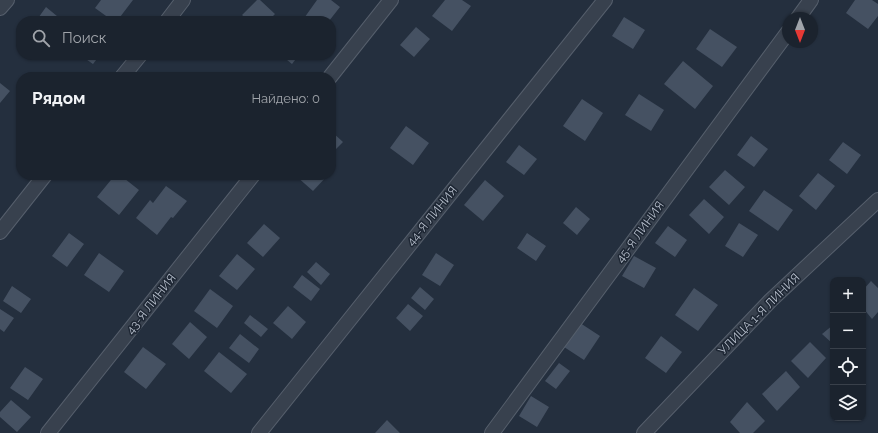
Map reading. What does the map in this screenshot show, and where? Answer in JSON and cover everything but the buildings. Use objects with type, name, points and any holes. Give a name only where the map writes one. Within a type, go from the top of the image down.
[{"type":"street","points":[[0,8],[7,0]]},
{"type":"street","points":[[171,16],[183,0]]},
{"type":"street","points":[[334,72],[391,0]]},
{"type":"street","name":"44-Я ЛИНИЯ","points":[[258,433],[605,0]]},
{"type":"street","points":[[802,12],[811,0]]},
{"type":"street","name":"45-Я ЛИНИЯ","points":[[492,433],[782,40]]},
{"type":"street","points":[[126,72],[136,60]]},
{"type":"street","points":[[0,232],[41,180]]},
{"type":"street","name":"43-Я ЛИНИЯ","points":[[48,433],[249,180]]},
{"type":"street","name":"УЛИЦА 1-Я ЛИНИЯ","points":[[644,433],[771,300],[878,200]]}]
